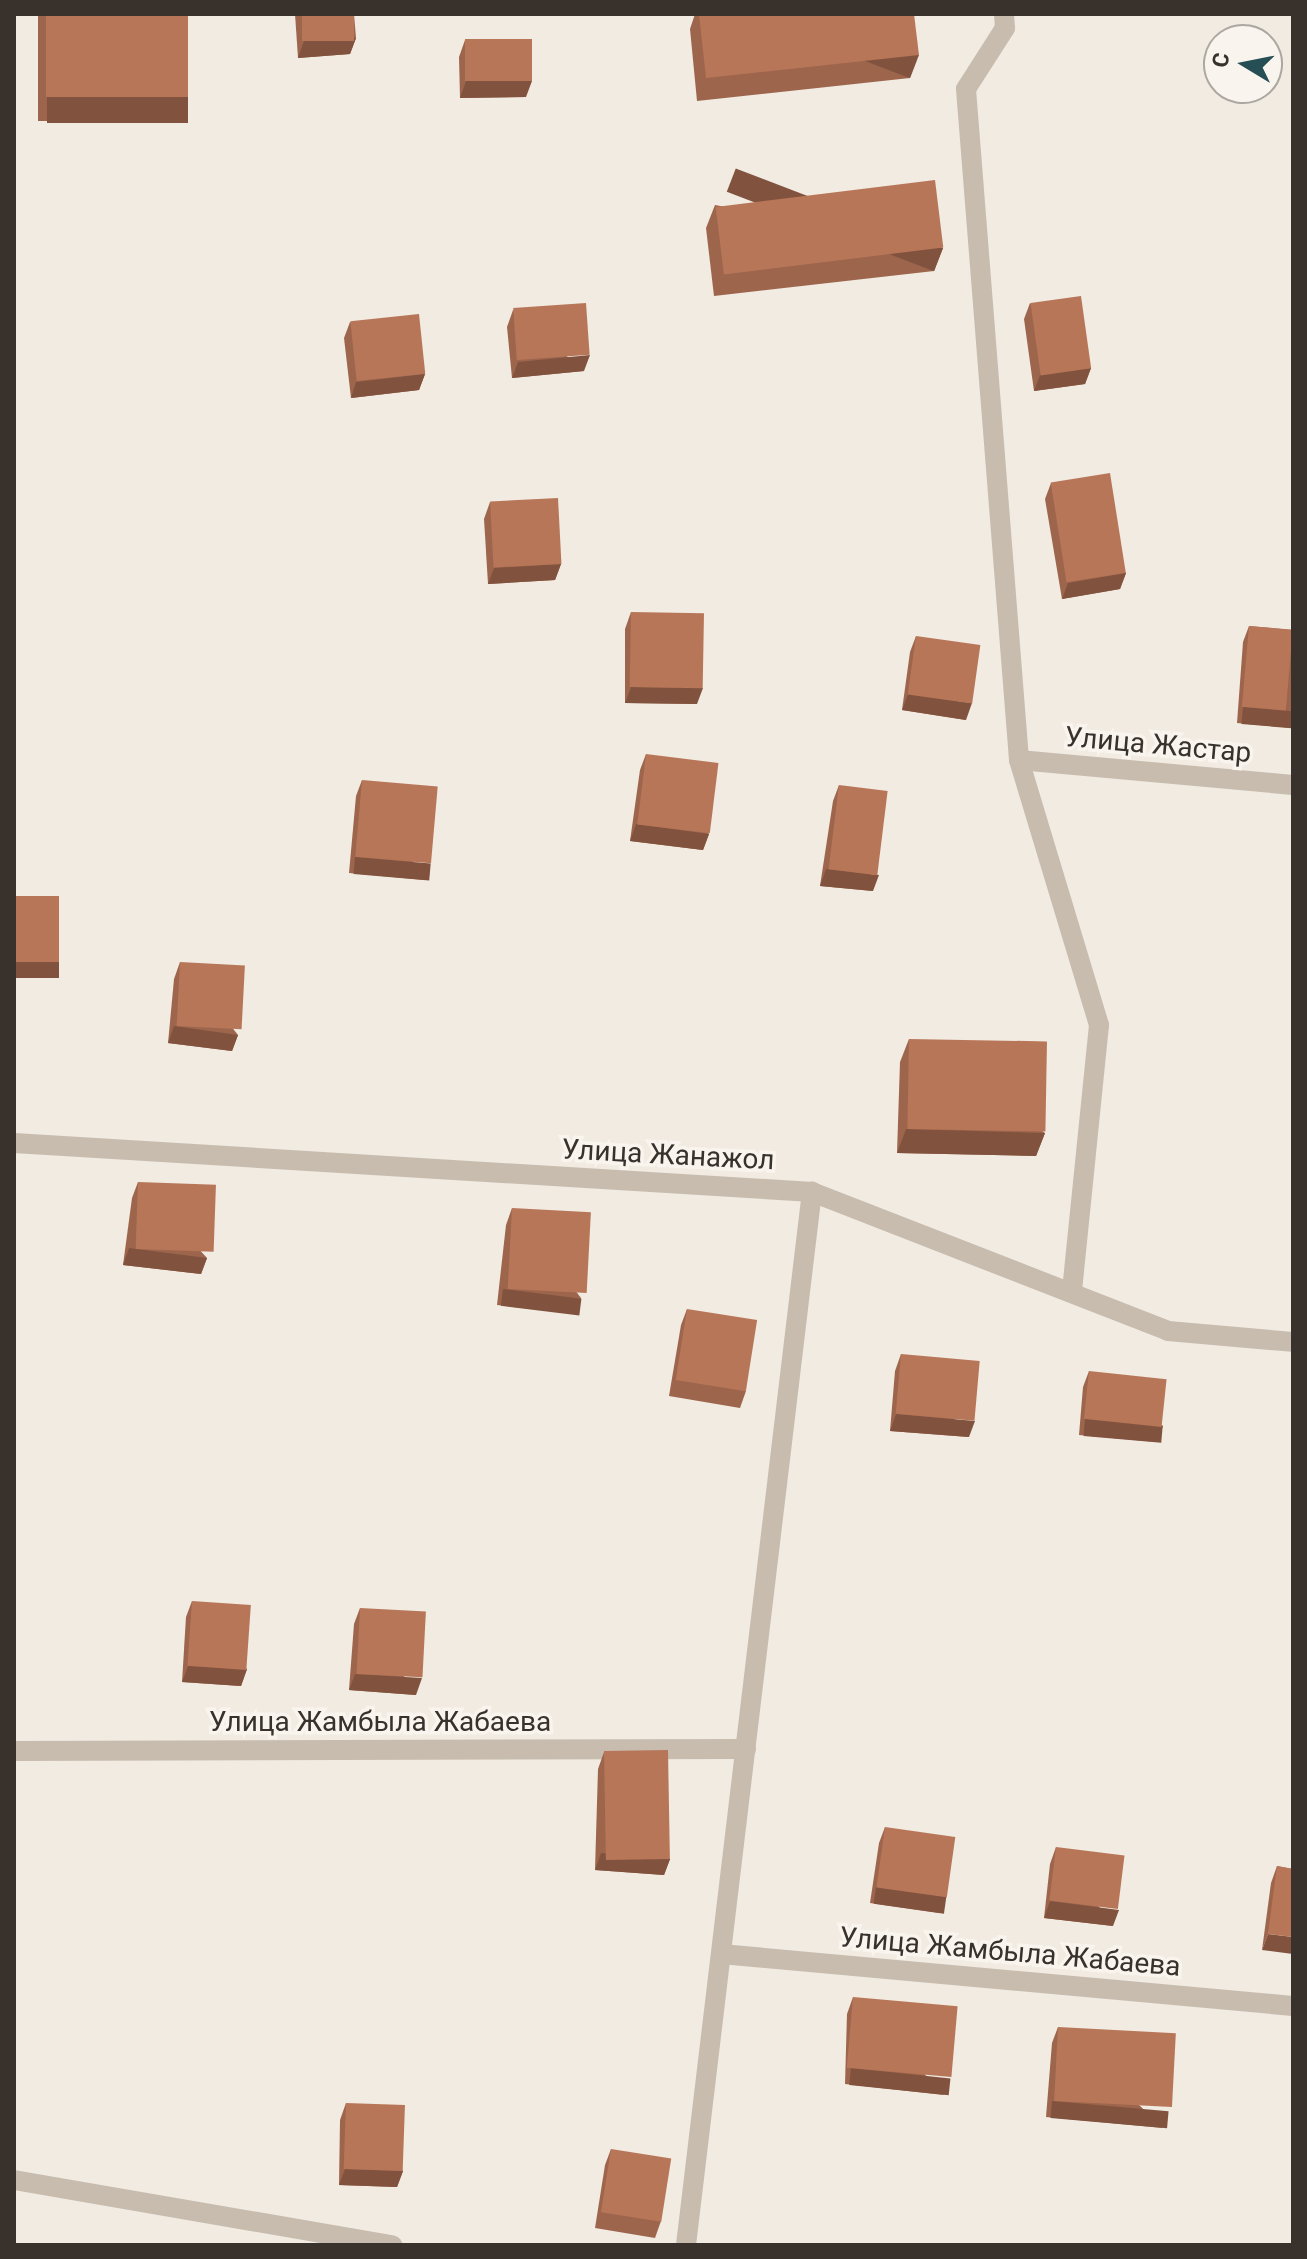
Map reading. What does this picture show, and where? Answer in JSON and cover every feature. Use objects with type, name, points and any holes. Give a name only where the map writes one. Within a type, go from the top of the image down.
[{"type":"street","points":[[1004,14],[1005,28],[966,89],[1019,760],[1099,1025],[1072,1293]]},
{"type":"street","name":"Улица Жастар","points":[[1019,760],[1293,785]]},
{"type":"street","name":"Улица Жанажол","points":[[14,1143],[812,1192],[1168,1331],[1293,1342]]},
{"type":"street","points":[[686,2245],[812,1192]]},
{"type":"street","name":"Улица Жамбыла Жабаева","points":[[14,1751],[746,1749]]},
{"type":"street","name":"Улица Жамбыла Жабаева","points":[[721,1954],[1293,2006]]},
{"type":"street","points":[[14,2180],[392,2245]]},
{"type":"building","points":[[46,14],[188,14],[188,97],[46,97]]},
{"type":"building","points":[[302,14],[354,14],[354,41],[302,41]]},
{"type":"building","points":[[699,14],[914,14],[919,55],[706,78]]},
{"type":"building","points":[[465,39],[532,39],[532,81],[465,81]]},
{"type":"building","points":[[935,180],[943,247],[724,274],[716,207]]},
{"type":"building","points":[[1081,296],[1091,368],[1041,375],[1030,303]]},
{"type":"building","points":[[586,303],[590,355],[517,360],[513,308]]},
{"type":"building","points":[[419,314],[425,374],[357,381],[350,321]]},
{"type":"building","points":[[1110,473],[1126,573],[1067,582],[1051,482]]},
{"type":"building","points":[[558,498],[561,564],[494,567],[490,502]]},
{"type":"building","points":[[631,612],[704,613],[703,688],[630,687]]},
{"type":"building","points":[[1249,626],[1293,630],[1286,711],[1242,707]]},
{"type":"building","points":[[916,636],[980,645],[972,703],[908,694]]},
{"type":"building","points":[[646,754],[718,763],[710,833],[637,824]]},
{"type":"building","points":[[362,780],[438,787],[431,863],[355,857]]},
{"type":"building","points":[[839,785],[888,791],[877,875],[829,869]]},
{"type":"building","points":[[14,896],[59,896],[59,962],[14,962]]},
{"type":"building","points":[[180,962],[245,965],[242,1029],[177,1026]]},
{"type":"building","points":[[909,1039],[1047,1041],[1045,1131],[907,1129]]},
{"type":"building","points":[[138,1182],[216,1185],[214,1252],[136,1249]]},
{"type":"building","points":[[512,1208],[591,1212],[587,1293],[508,1289]]},
{"type":"building","points":[[687,1309],[757,1320],[746,1391],[676,1380]]},
{"type":"building","points":[[901,1354],[980,1361],[974,1421],[896,1414]]},
{"type":"building","points":[[1089,1371],[1167,1379],[1162,1427],[1084,1419]]},
{"type":"building","points":[[192,1601],[251,1605],[246,1670],[187,1666]]},
{"type":"building","points":[[360,1608],[426,1611],[422,1677],[357,1674]]},
{"type":"building","points":[[668,1750],[670,1859],[606,1860],[604,1751]]},
{"type":"building","points":[[885,1827],[955,1837],[947,1897],[877,1887]]},
{"type":"building","points":[[1056,1847],[1124,1855],[1118,1909],[1049,1901]]},
{"type":"building","points":[[1277,1866],[1293,1869],[1293,1937],[1268,1934]]},
{"type":"building","points":[[853,1997],[958,2006],[951,2077],[847,2068]]},
{"type":"building","points":[[1058,2027],[1176,2033],[1172,2107],[1054,2101]]},
{"type":"building","points":[[346,2103],[405,2105],[403,2171],[344,2169]]},
{"type":"building","points":[[611,2149],[671,2159],[661,2222],[601,2212]]}]
